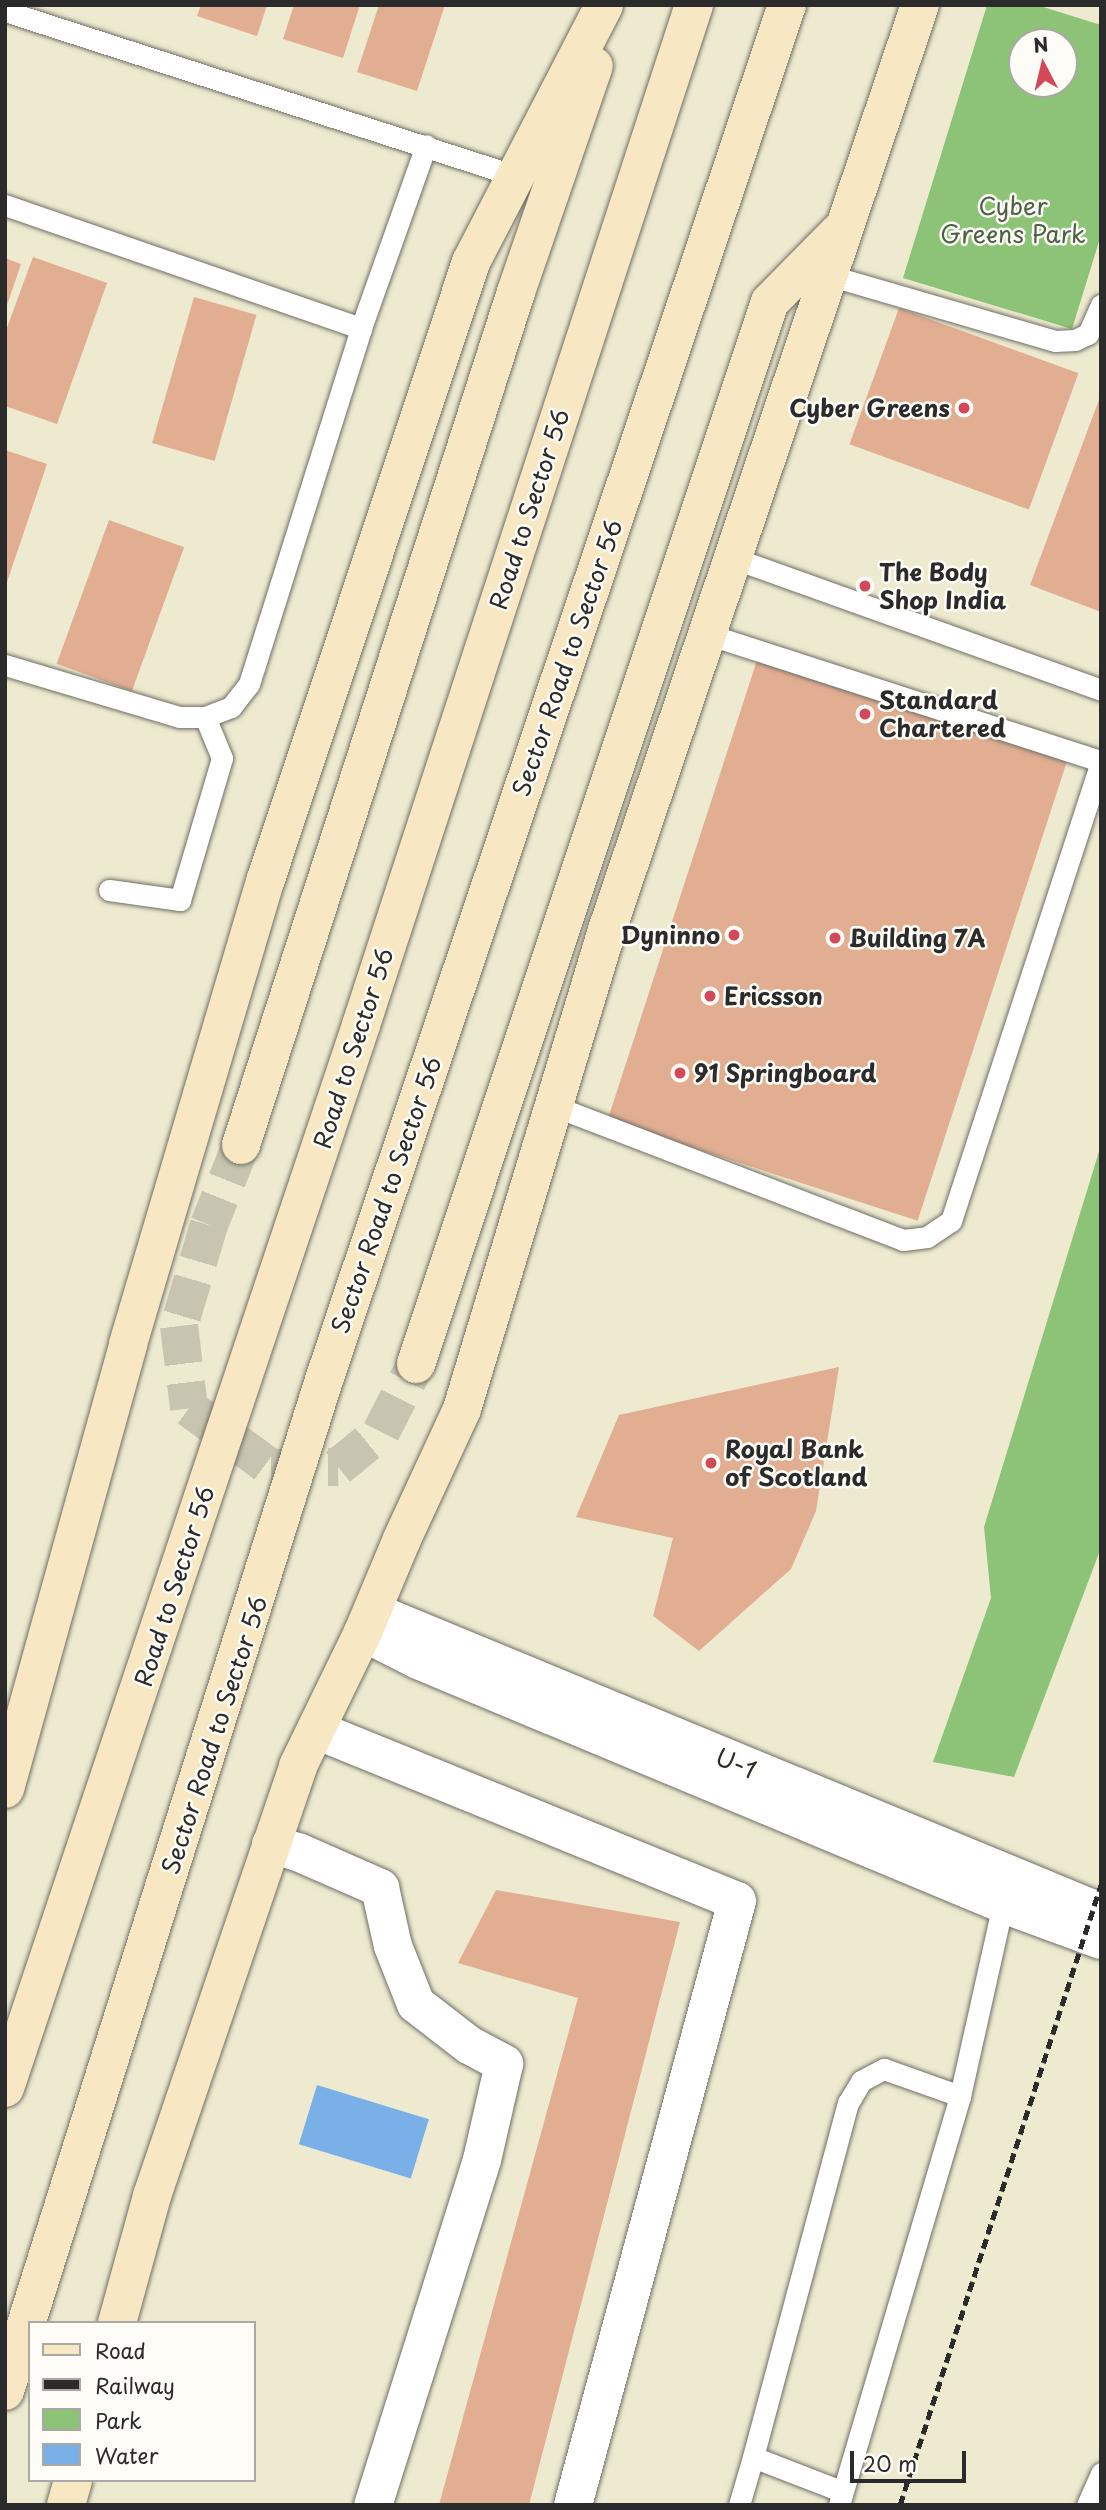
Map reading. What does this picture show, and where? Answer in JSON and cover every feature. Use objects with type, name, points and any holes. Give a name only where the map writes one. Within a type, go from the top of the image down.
[{"type":"street","points":[[5,1789],[128,1344],[266,879],[471,262],[604,5]]},
{"type":"street","points":[[241,1145],[516,292],[616,5]]},
{"type":"street","name":"Road to Sector 56","points":[[5,2088],[361,1025],[694,5]]},
{"type":"street","name":"Sector Road to Sector 56","points":[[5,2391],[325,1377],[787,5]]},
{"type":"street","points":[[118,2321],[152,2196],[298,1766],[368,1622],[462,1409],[607,930],[920,5]]},
{"type":"street","points":[[416,1364],[770,302],[845,226]]},
{"type":"street","points":[[368,1622],[418,1660],[1003,1904],[1099,1913]]},
{"type":"street","name":"U-1","points":[[368,1622],[1099,1913]]},
{"type":"street","points":[[316,1730],[737,1901],[573,2505]]},
{"type":"street","points":[[271,1844],[298,1852],[380,1888],[393,1946],[416,2004],[469,2045],[504,2064],[482,2160],[373,2505]]},
{"type":"street","points":[[66,2505],[72,2482]]},
{"type":"lane","points":[[5,11],[516,176]]},
{"type":"lane","points":[[5,664],[178,717],[205,717],[232,707],[249,684],[361,328],[426,145]]},
{"type":"lane","points":[[5,205],[361,328]]},
{"type":"lane","points":[[828,275],[1055,341],[1075,341],[1088,334],[1101,305]]},
{"type":"lane","points":[[733,558],[1101,690]]},
{"type":"lane","points":[[554,1106],[903,1240],[928,1237],[951,1221],[1101,762],[707,634]]},
{"type":"lane","points":[[109,890],[180,900],[222,758],[205,717]]},
{"type":"lane","points":[[753,2457],[840,2498],[960,2096],[1003,1904]]},
{"type":"lane","points":[[739,2505],[848,2103],[861,2081],[884,2069],[960,2096]]},
{"type":"lane","points":[[1087,2505],[1101,2473]]},
{"type":"green space","name":"Cyber Greens Park","points":[[987,5],[1037,5],[1101,25],[1101,235],[1072,329],[903,278]]},
{"type":"green space","points":[[1101,1145],[1101,1548],[1014,1777],[933,1762],[991,1598],[984,1527]]},
{"type":"water","points":[[317,2085],[429,2119],[411,2178],[299,2144]]},
{"type":"building","points":[[201,5],[267,5],[257,36],[197,16]]},
{"type":"building","points":[[294,5],[360,5],[343,58],[283,39]]},
{"type":"building","points":[[379,5],[445,5],[417,91],[357,72]]},
{"type":"building","points":[[33,257],[107,283],[57,424],[5,406],[5,333]]},
{"type":"building","points":[[5,258],[21,264],[6,308],[5,308]]},
{"type":"building","points":[[194,297],[256,315],[215,461],[152,443]]},
{"type":"building","name":"Cyber Greens","points":[[899,308],[1078,373],[1029,510],[849,444]]},
{"type":"building","points":[[1101,397],[1101,612],[1030,585]]},
{"type":"building","points":[[5,450],[47,464],[6,585],[5,585]]},
{"type":"building","points":[[109,520],[184,547],[132,691],[57,664]]},
{"type":"building","name":"Building 7A","points":[[759,654],[1069,755],[918,1221],[608,1120]]},
{"type":"building","name":"Royal Bank of Scotland","points":[[839,1367],[816,1511],[791,1569],[699,1651],[653,1616],[673,1538],[576,1517],[619,1415]]},
{"type":"building","points":[[496,1890],[680,1922],[529,2505],[439,2505],[578,1998],[458,1963]]},
{"type":"tunnel","points":[[241,1145],[209,1225],[179,1326],[189,1408],[271,1468],[338,1467],[381,1432],[416,1364]]},
{"type":"railway","points":[[900,2505],[1101,1885]]},
{"type":"place","name":"Cyber Greens","points":[[964,408]]},
{"type":"place","name":"The Body Shop India","points":[[865,586]]},
{"type":"place","name":"Standard Chartered","points":[[865,714]]},
{"type":"place","name":"Dyninno","points":[[734,935]]},
{"type":"place","name":"Building 7A","points":[[835,938]]},
{"type":"place","name":"Ericsson","points":[[710,996]]},
{"type":"place","name":"91 Springboard","points":[[680,1073]]},
{"type":"place","name":"Royal Bank of Scotland","points":[[711,1463]]}]
